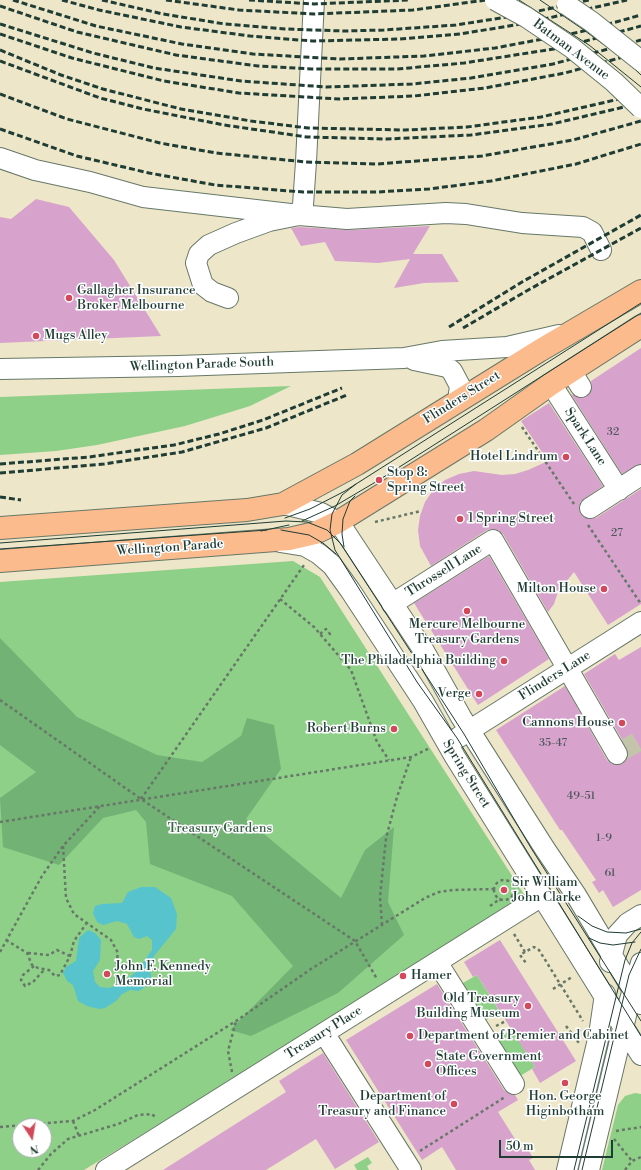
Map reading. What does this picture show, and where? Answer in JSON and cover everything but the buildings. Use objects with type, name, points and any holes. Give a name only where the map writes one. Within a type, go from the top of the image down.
[{"type":"main road","name":"Flinders Street","points":[[283,504],[357,464],[580,326],[641,291]]},
{"type":"main road","points":[[338,522],[486,430],[551,384],[576,379],[641,326]]},
{"type":"main road","points":[[0,528],[248,510],[283,504]]},
{"type":"main road","name":"Wellington Parade","points":[[0,561],[256,542],[303,537],[338,522]]},
{"type":"street","points":[[299,215],[302,205],[306,162],[314,0]]},
{"type":"street","name":"Batman Avenue","points":[[495,0],[526,17],[572,48],[614,82],[641,108]]},
{"type":"street","points":[[559,0],[592,22],[641,61]]},
{"type":"street","points":[[0,158],[35,170],[90,182],[143,197],[347,219],[446,213],[466,214],[522,223],[583,227],[592,232],[601,250]]},
{"type":"street","points":[[228,298],[212,292],[203,285],[196,264],[199,254],[209,245],[236,233],[269,221],[299,215]]},
{"type":"street","name":"Wellington Parade South","points":[[0,369],[178,366],[404,358],[442,351],[498,348],[520,345],[556,336],[580,326]]},
{"type":"street","name":"Wellington Parade South","points":[[404,358],[447,367],[452,371],[460,386],[458,402]]},
{"type":"street","name":"Spark Lane","points":[[551,384],[619,490]]},
{"type":"street","points":[[582,506],[619,490],[641,475]]},
{"type":"street","points":[[283,504],[316,511],[338,522]]},
{"type":"street","name":"Spring Street","points":[[338,522],[424,651],[470,730],[594,925],[637,997]]},
{"type":"street","name":"Throssell Lane","points":[[392,604],[493,540],[567,668]]},
{"type":"street","name":"Spring Street","points":[[256,542],[299,545],[311,549],[328,562],[350,590],[423,700],[439,746],[542,896],[604,999],[641,1055]]},
{"type":"street","name":"Flinders Lane","points":[[439,746],[470,730],[641,622]]},
{"type":"street","points":[[567,668],[614,755]]},
{"type":"street","name":"Treasury Place","points":[[106,1170],[542,896]]},
{"type":"street","points":[[594,925],[602,932],[610,932],[640,916]]},
{"type":"street","points":[[567,1170],[599,1035],[611,955],[617,935],[640,916]]},
{"type":"street","points":[[437,962],[512,1089]]},
{"type":"street","points":[[589,1170],[623,1028],[637,997],[641,963]]},
{"type":"street","points":[[324,1033],[411,1170]]},
{"type":"street","points":[[610,1082],[615,1074],[623,1069],[634,1066],[641,1067]]},
{"type":"path","points":[[523,428],[582,506]]},
{"type":"path","points":[[373,522],[421,511]]},
{"type":"path","points":[[594,534],[641,604]]},
{"type":"path","points":[[141,799],[307,562]]},
{"type":"path","points":[[280,599],[320,634],[351,670],[377,742],[389,760]]},
{"type":"path","points":[[320,634],[326,629],[330,634],[331,633]]},
{"type":"path","points":[[0,700],[141,799],[355,941],[375,976]]},
{"type":"path","points":[[0,822],[411,757],[439,746]]},
{"type":"path","points":[[382,925],[380,897],[386,838],[397,797],[411,757]]},
{"type":"path","points":[[0,952],[42,876],[63,846],[101,806]]},
{"type":"path","points":[[63,846],[66,898],[74,914],[86,924],[111,940],[118,953],[115,972]]},
{"type":"path","points":[[506,881],[513,887],[513,893],[509,898],[503,900],[497,898],[494,889],[497,883],[506,881]]},
{"type":"path","points":[[0,1127],[73,1121],[95,1110],[236,1021],[311,969],[355,941],[439,892],[453,890],[494,889]]},
{"type":"path","points":[[27,953],[34,966],[49,970],[56,976],[60,975],[70,956],[74,941],[86,924]]},
{"type":"path","points":[[513,933],[525,952]]},
{"type":"path","points":[[6,940],[27,953],[50,955],[56,950],[70,956]]},
{"type":"path","points":[[526,963],[520,955],[534,947],[538,949],[584,1023],[583,1028],[568,1038]]},
{"type":"path","points":[[34,966],[23,975],[21,980],[25,986],[33,982],[45,970]]},
{"type":"path","points":[[553,989],[572,977]]},
{"type":"path","points":[[232,1072],[228,1050],[236,1021]]},
{"type":"path","points":[[566,1026],[575,1039]]},
{"type":"path","points":[[415,1145],[419,1151],[512,1089]]},
{"type":"path","points":[[38,1170],[51,1154],[68,1139],[118,1124],[138,1115],[152,1114],[168,1131]]},
{"type":"path","points":[[73,1121],[80,1136]]},
{"type":"path","points":[[632,1161],[611,1133],[641,1127]]},
{"type":"path","points":[[625,1170],[632,1161],[641,1157]]},
{"type":"green space","points":[[291,386],[250,406],[185,426],[97,445],[56,451],[0,455],[0,397]]},
{"type":"green space","name":"Treasury Gardens","points":[[293,561],[320,577],[527,899],[84,1170],[0,1170],[0,582]]},
{"type":"green space","points":[[0,638],[77,717],[157,755],[202,762],[241,736],[247,718],[274,725],[281,769],[246,819],[341,898],[365,850],[394,827],[388,902],[404,935],[338,993],[251,1036],[230,1030],[293,966],[232,896],[150,864],[146,822],[136,810],[103,818],[59,865],[3,847],[0,798],[36,772],[0,745]]},
{"type":"green space","points":[[477,975],[500,1012],[485,1021],[461,984]]},
{"type":"green space","points":[[512,1029],[535,1067],[520,1076],[496,1039]]},
{"type":"green space","points":[[635,1093],[641,1094],[641,1170],[602,1170],[618,1105],[625,1096]]},
{"type":"green space","points":[[368,1157],[372,1163],[367,1166],[369,1170],[357,1170],[354,1165]]},
{"type":"water","points":[[141,887],[155,887],[171,898],[177,914],[176,929],[154,956],[151,969],[151,983],[139,991],[130,990],[122,994],[116,1001],[105,1008],[99,1009],[87,1006],[78,1001],[73,985],[67,981],[63,973],[66,967],[76,961],[79,938],[88,930],[95,933],[101,940],[100,960],[93,971],[95,982],[100,987],[108,988],[120,985],[138,970],[152,950],[152,940],[147,936],[139,939],[134,937],[127,924],[117,921],[103,925],[97,922],[93,913],[95,906],[102,904],[122,903],[128,892]]},
{"type":"tunnel","points":[[620,752],[637,742]]},
{"type":"tram line","points":[[519,0],[589,45],[641,87]]},
{"type":"tram line","points":[[540,0],[625,60],[641,75]]},
{"type":"tram line","points":[[285,518],[310,509],[345,491],[641,303]]},
{"type":"tram line","points":[[302,521],[335,506],[379,480],[641,313]]},
{"type":"tram line","points":[[356,484],[342,495],[332,514],[330,530],[335,550],[417,682],[457,738],[641,1036]]},
{"type":"tram line","points":[[344,547],[342,534],[343,519],[350,501],[355,496]]},
{"type":"tram line","points":[[0,543],[286,521],[307,522],[327,530],[341,544],[464,734],[531,848],[641,1021]]},
{"type":"tram line","points":[[261,531],[289,525]]},
{"type":"tram line","points":[[0,549],[267,530]]},
{"type":"tram line","points":[[281,530],[309,535],[323,543],[336,554]]},
{"type":"tram line","points":[[578,916],[592,926],[607,932],[626,933],[641,929]]},
{"type":"tram line","points":[[574,1170],[625,960],[632,943],[641,932]]},
{"type":"tram line","points":[[589,938],[600,943],[613,945],[635,942]]},
{"type":"tram line","points":[[582,1170],[629,975],[641,949]]},
{"type":"railway","points":[[13,0],[96,26],[182,44],[253,54],[340,59],[424,56],[495,48],[580,32],[641,15]]},
{"type":"railway","points":[[62,0],[99,10],[181,27],[250,36],[312,41],[400,39],[460,34],[527,23],[627,0]]},
{"type":"railway","points":[[102,0],[163,14],[225,24],[285,29],[344,31],[456,25],[520,15],[589,0]]},
{"type":"railway","points":[[166,0],[239,10],[314,14],[413,10],[486,0]]},
{"type":"railway","points":[[249,0],[314,4],[409,0]]},
{"type":"railway","points":[[0,6],[77,32],[176,55],[258,66],[311,69],[397,69],[464,63],[560,48],[641,26]]},
{"type":"railway","points":[[0,24],[93,53],[154,68],[241,81],[327,87],[412,84],[471,78],[553,64],[641,40]]},
{"type":"railway","points":[[0,34],[72,58],[164,81],[239,93],[339,99],[414,96],[485,88],[565,73],[641,52]]},
{"type":"railway","points":[[0,50],[61,75],[103,89],[181,109],[251,121],[308,128],[405,130],[467,127],[541,117],[641,94]]},
{"type":"railway","points":[[0,61],[100,98],[143,109],[224,125],[307,137],[387,139],[471,135],[552,124],[641,103]]},
{"type":"railway","points":[[0,94],[67,119],[160,143],[216,153],[306,162],[377,164],[482,156],[573,140],[641,121]]},
{"type":"railway","points":[[0,129],[77,156],[149,173],[215,185],[303,192],[377,192],[429,189],[491,181],[576,164],[641,144]]},
{"type":"railway","points":[[449,327],[522,282],[641,215]]},
{"type":"railway","points":[[463,328],[641,228]]},
{"type":"railway","points":[[0,464],[89,457],[174,445],[219,434],[263,420],[342,388]]},
{"type":"railway","points":[[0,473],[104,464],[182,452],[266,428],[347,395]]},
{"type":"railway","points":[[0,497],[21,500]]},
{"type":"place","name":"Gallagher Insurance Broker Melbourne","points":[[69,298]]},
{"type":"place","name":"Mugs Alley","points":[[36,336]]},
{"type":"place","name":"Hotel Lindrum","points":[[566,457]]},
{"type":"place","name":"Stop 8: Spring Street","points":[[379,480]]},
{"type":"place","name":"1 Spring Street","points":[[460,519]]},
{"type":"place","name":"Milton House","points":[[604,589]]},
{"type":"place","name":"Mercure Melbourne Treasury Gardens","points":[[467,611]]},
{"type":"place","name":"The Philadelphia Building","points":[[504,661]]},
{"type":"place","name":"Verge","points":[[479,694]]},
{"type":"place","name":"Cannons House","points":[[622,723]]},
{"type":"place","name":"Robert Burns","points":[[394,729]]},
{"type":"place","name":"Sir William John Clarke","points":[[504,890]]},
{"type":"place","name":"John F. Kennedy Memorial","points":[[107,974]]},
{"type":"place","name":"Hamer","points":[[403,976]]},
{"type":"place","name":"Old Treasury Building Museum","points":[[528,1006]]},
{"type":"place","name":"Department of Premier and Cabinet","points":[[410,1036]]},
{"type":"place","name":"State Government Offices","points":[[428,1064]]},
{"type":"place","name":"Hon. George Higinbotham","points":[[565,1083]]},
{"type":"place","name":"Department of Treasury and Finance","points":[[454,1104]]}]
